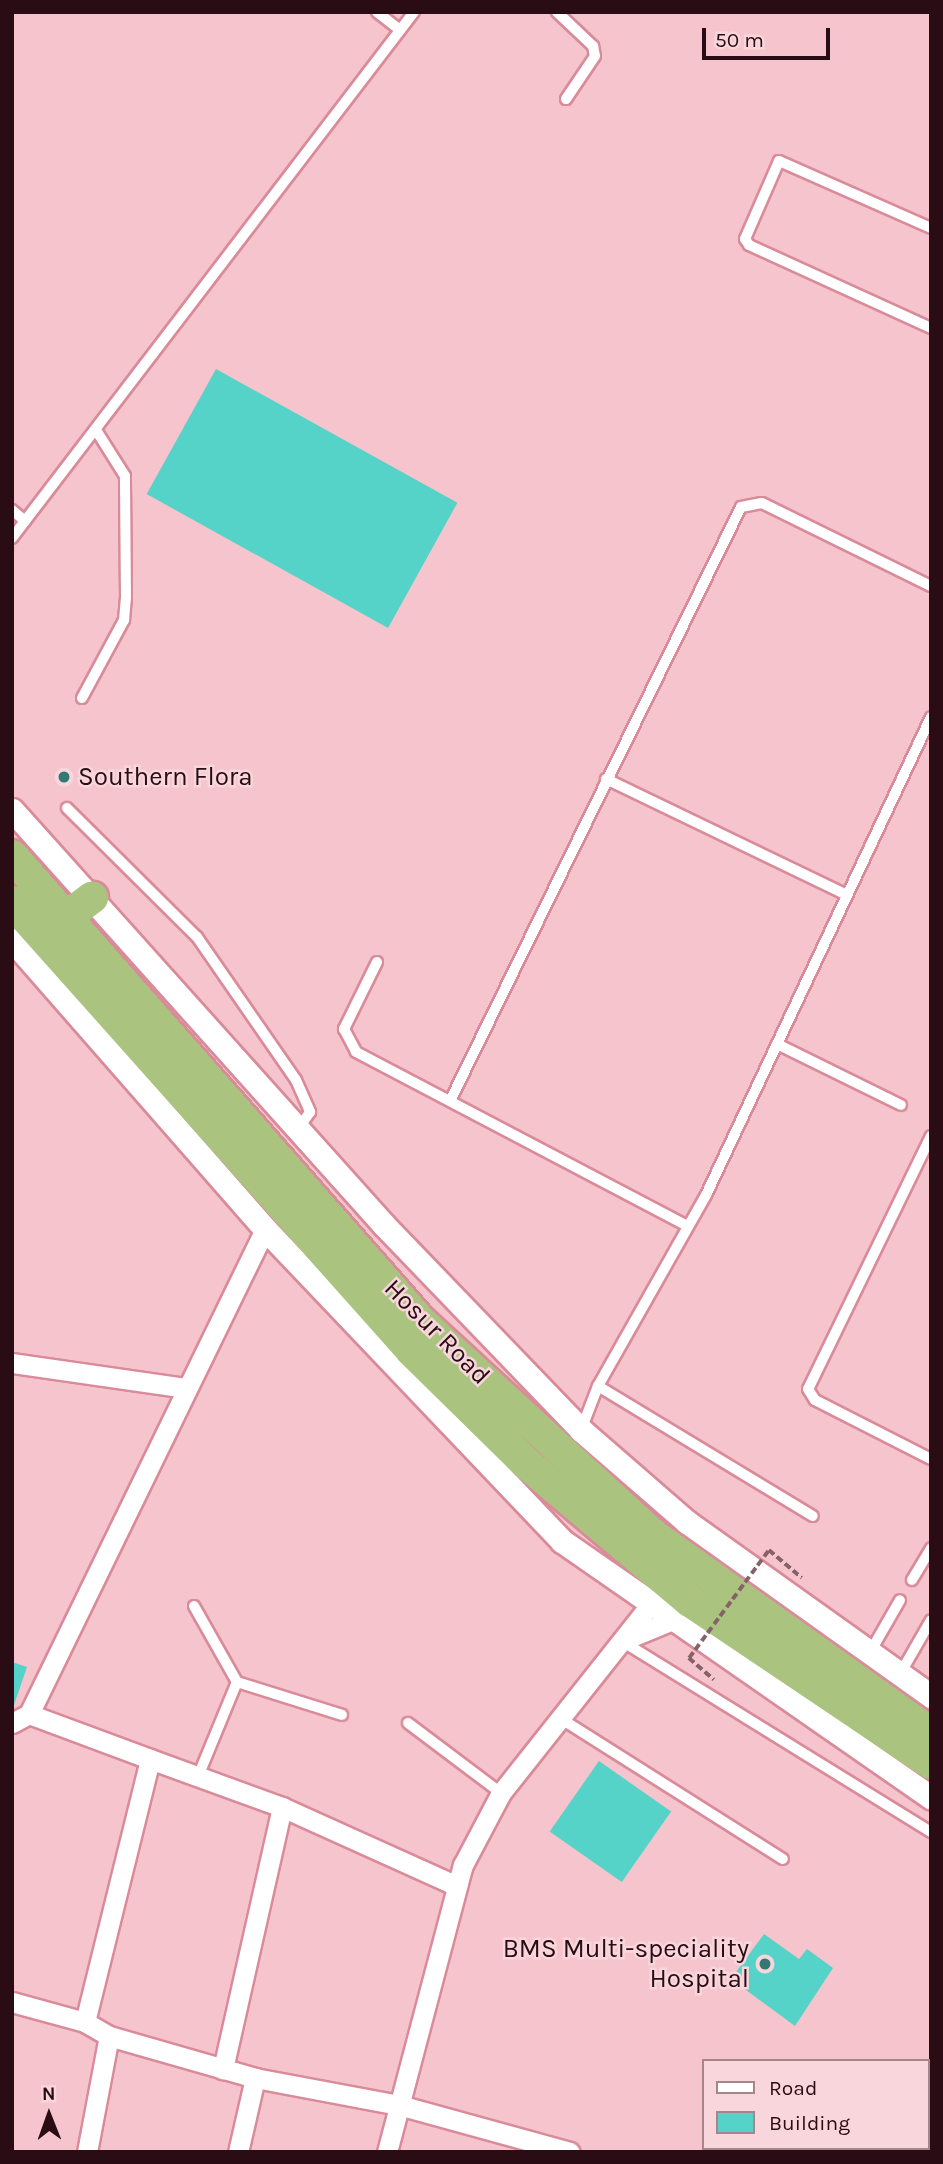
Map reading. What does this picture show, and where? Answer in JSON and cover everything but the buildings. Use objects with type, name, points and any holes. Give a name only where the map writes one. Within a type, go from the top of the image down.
[{"type":"highway","name":"Hosur Road","points":[[12,856],[419,1320],[541,1436],[653,1535],[931,1733]]},
{"type":"highway","points":[[65,918],[93,898]]},
{"type":"highway","name":"Hosur Road","points":[[12,902],[30,947],[412,1351],[526,1463],[690,1601],[931,1763]]},
{"type":"street","points":[[12,810],[297,1130],[581,1430],[687,1522],[868,1654],[931,1696]]},
{"type":"street","points":[[30,947],[265,1228],[553,1532],[670,1621],[931,1797]]},
{"type":"street","points":[[265,1228],[18,1715],[199,1774],[282,1807],[457,1886]]},
{"type":"street","points":[[12,1363],[186,1388]]},
{"type":"street","points":[[387,2152],[457,1886],[501,1793],[627,1640],[650,1605]]},
{"type":"street","points":[[627,1640],[670,1621]]},
{"type":"street","points":[[85,2022],[150,1759]]},
{"type":"street","points":[[223,2069],[282,1807]]},
{"type":"street","points":[[12,2002],[85,2022],[109,2036],[255,2078],[399,2105],[506,2143],[570,2152]]},
{"type":"street","points":[[87,2152],[109,2036]]},
{"type":"street","points":[[238,2152],[255,2078]]},
{"type":"lane","points":[[377,12],[400,30]]},
{"type":"lane","points":[[12,538],[414,12]]},
{"type":"lane","points":[[557,12],[593,46],[595,56],[566,99]]},
{"type":"lane","points":[[931,228],[779,161],[745,239],[749,245],[931,328]]},
{"type":"lane","points":[[82,698],[124,620],[126,597],[125,476],[96,430]]},
{"type":"lane","points":[[450,1101],[741,507],[762,503],[931,586]]},
{"type":"lane","points":[[12,510],[25,522]]},
{"type":"lane","points":[[581,1430],[598,1386],[688,1226],[931,717]]},
{"type":"lane","points":[[606,779],[847,895]]},
{"type":"lane","points":[[67,808],[197,937],[296,1080],[310,1112],[297,1130]]},
{"type":"lane","points":[[377,962],[344,1030],[346,1040],[356,1052],[688,1226]]},
{"type":"lane","points":[[777,1044],[901,1105]]},
{"type":"lane","points":[[931,1136],[808,1389],[814,1400],[931,1459]]},
{"type":"lane","points":[[598,1386],[813,1516]]},
{"type":"lane","points":[[912,1580],[931,1548]]},
{"type":"lane","points":[[868,1654],[900,1600]]},
{"type":"lane","points":[[194,1606],[237,1682],[342,1715]]},
{"type":"lane","points":[[900,1676],[931,1620]]},
{"type":"lane","points":[[627,1640],[931,1832]]},
{"type":"lane","points":[[199,1774],[237,1682]]},
{"type":"lane","points":[[563,1720],[783,1859]]},
{"type":"lane","points":[[408,1723],[501,1793]]},
{"type":"path","points":[[720,1686],[689,1658],[769,1550],[803,1578]]},
{"type":"place","name":"Southern Flora","points":[[64,777]]},
{"type":"place","name":"BMS Multi-speciality Hospital","points":[[765,1964]]}]
